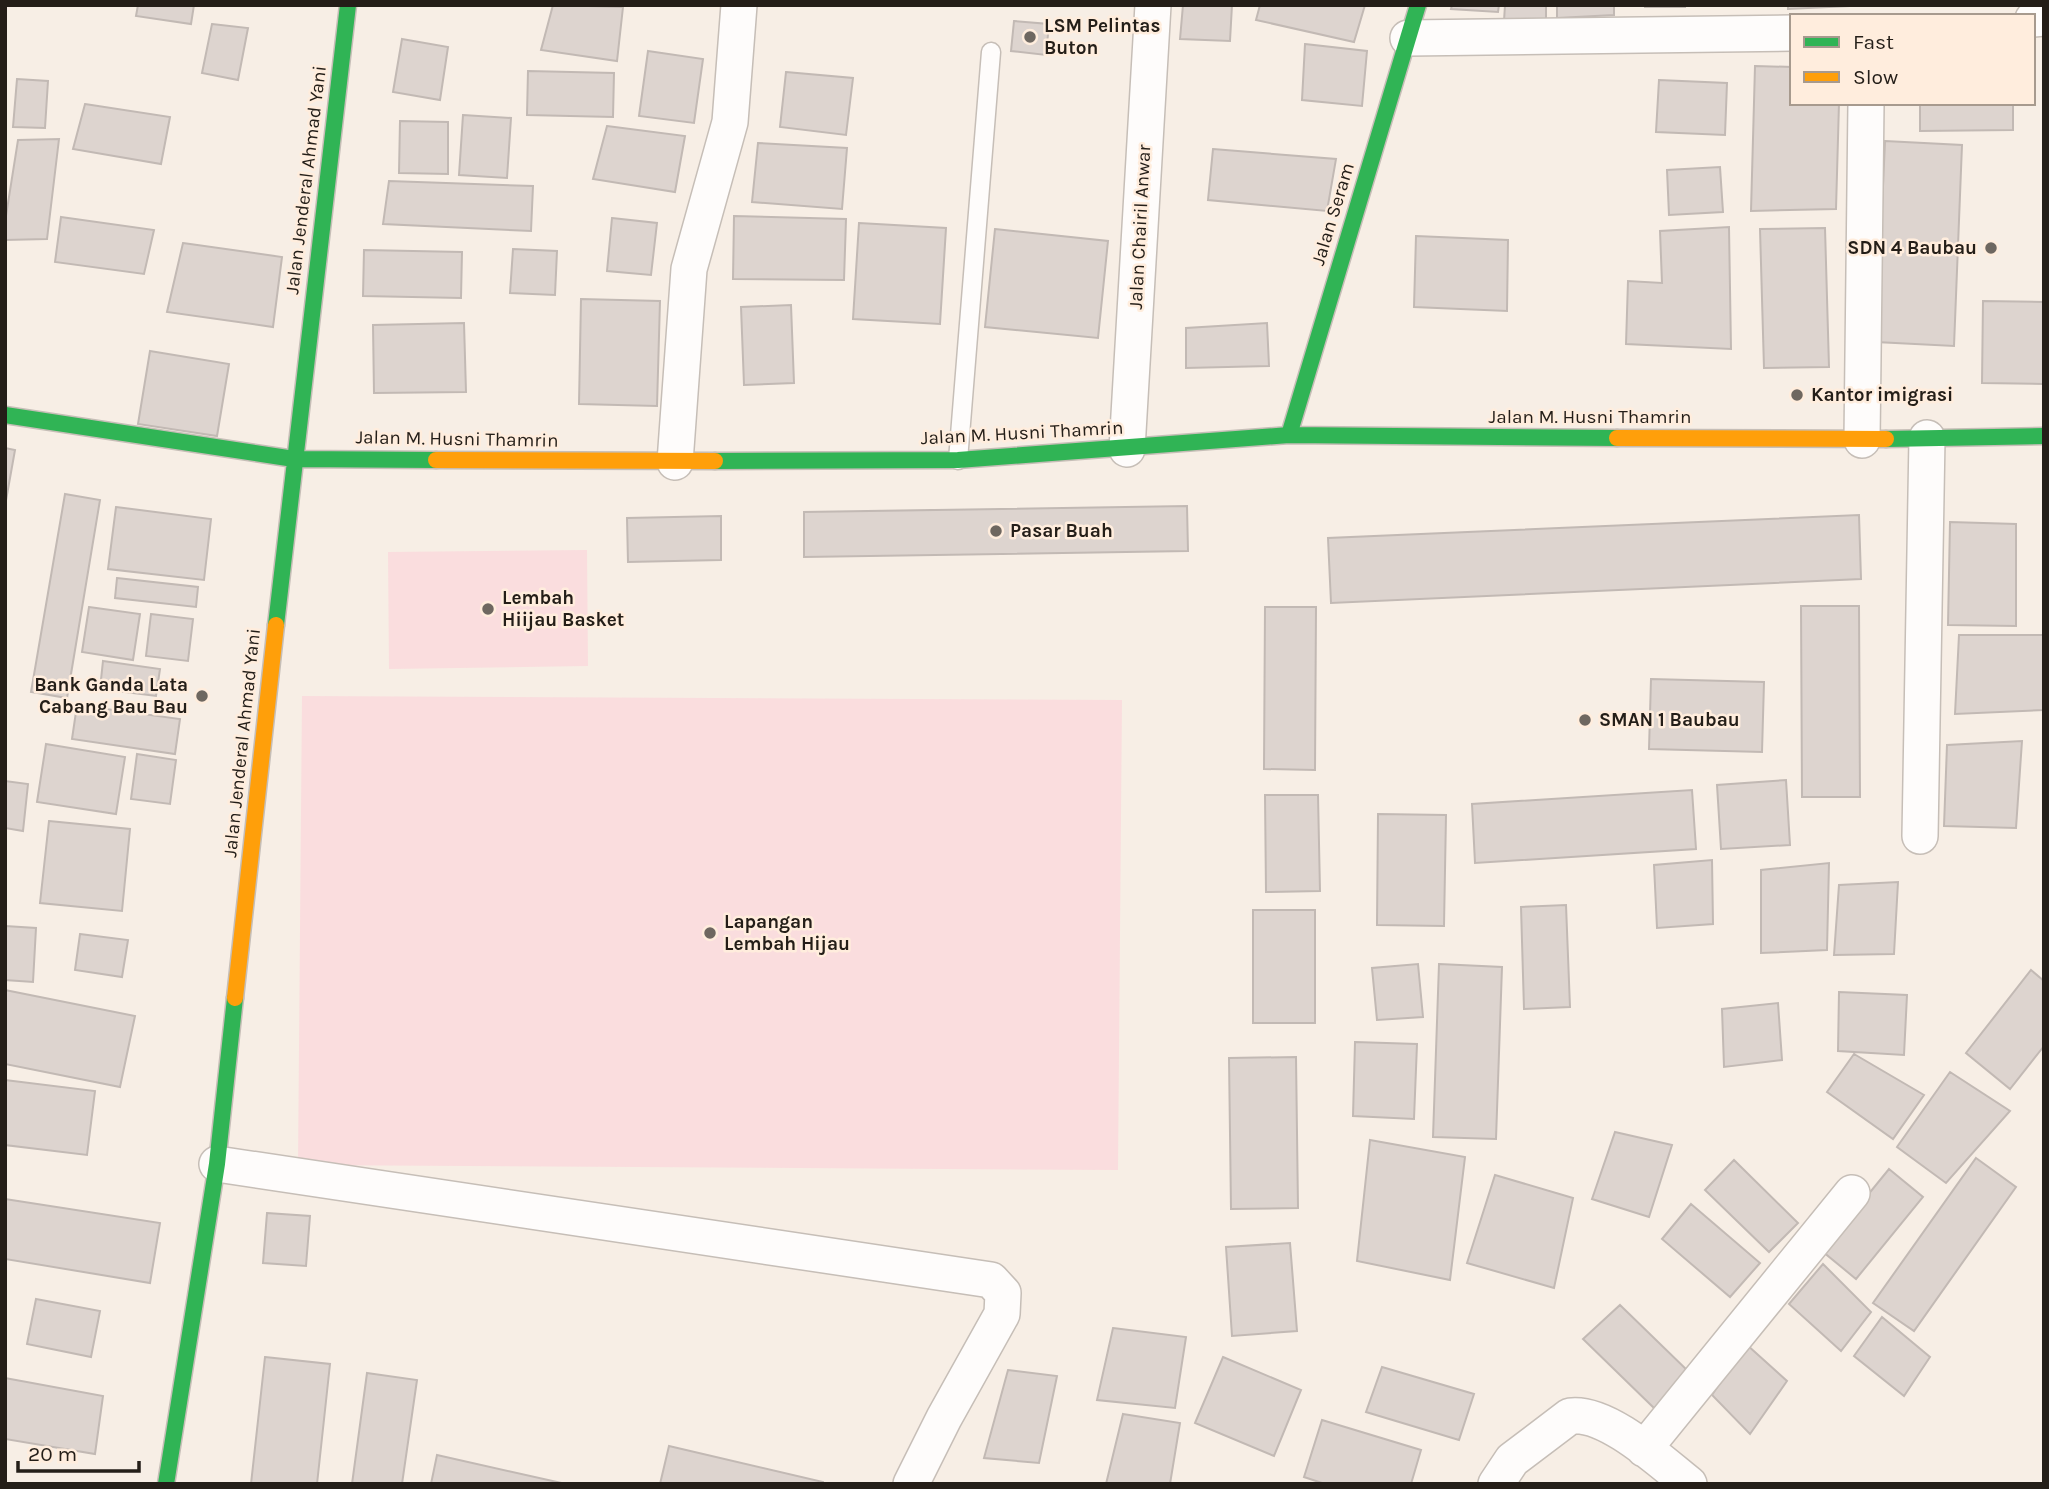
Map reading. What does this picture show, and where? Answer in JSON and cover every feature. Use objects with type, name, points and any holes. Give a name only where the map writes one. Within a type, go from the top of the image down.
[{"type":"main road","name":"Jalan Jenderal Ahmad Yani","points":[[166,1484],[217,1164],[294,459],[348,5]]},
{"type":"main road","name":"Jalan Seram","points":[[1289,435],[1419,5]]},
{"type":"main road","name":"Jalan M. Husni Thamrin","points":[[5,415],[294,459],[958,460],[1289,435],[1861,440],[2044,436]]},
{"type":"street","points":[[675,461],[689,269],[730,122],[739,5]]},
{"type":"street","name":"Jalan Chairil Anwar","points":[[1127,449],[1153,5]]},
{"type":"street","points":[[1408,38],[1790,33]]},
{"type":"street","points":[[1861,440],[1866,105]]},
{"type":"street","points":[[1920,836],[1927,438]]},
{"type":"street","points":[[217,1164],[991,1280],[1003,1293],[1002,1314],[911,1484]]},
{"type":"street","points":[[1644,1449],[1852,1193]]},
{"type":"street","points":[[1496,1484],[1512,1460],[1570,1416],[1588,1417],[1613,1427],[1689,1484]]},
{"type":"lane","points":[[958,460],[991,52]]},
{"type":"shaded area","name":"Lembah Hiijau Basket","points":[[587,550],[588,666],[389,669],[388,552]]},
{"type":"shaded area","name":"Lapangan Lembah Hijau","points":[[302,696],[1122,700],[1118,1170],[298,1165]]},
{"type":"building","points":[[138,5],[194,5],[191,24],[136,16]]},
{"type":"building","points":[[553,5],[623,7],[617,61],[541,50]]},
{"type":"building","points":[[1183,5],[1232,5],[1230,41],[1180,39]]},
{"type":"building","points":[[1260,5],[1365,5],[1354,42],[1256,20]]},
{"type":"building","points":[[1452,5],[1499,5],[1498,12],[1451,9]]},
{"type":"building","points":[[1505,5],[1546,5],[1546,20],[1504,21]]},
{"type":"building","points":[[1557,5],[1614,5],[1614,15],[1557,18]]},
{"type":"building","points":[[1685,5],[1685,7],[1645,7]]},
{"type":"building","points":[[1788,5],[1871,5],[1788,9]]},
{"type":"building","name":"LSM Pelintas Buton","points":[[1014,21],[1049,24],[1046,55],[1011,51]]},
{"type":"building","points":[[212,24],[248,28],[238,80],[202,73]]},
{"type":"building","points":[[402,39],[448,47],[440,100],[393,92]]},
{"type":"building","points":[[1305,44],[1367,51],[1362,106],[1302,100]]},
{"type":"building","points":[[648,51],[703,59],[694,123],[639,116]]},
{"type":"building","points":[[1755,66],[1790,67],[1790,105],[1839,105],[1836,209],[1751,211]]},
{"type":"building","points":[[528,71],[614,73],[613,117],[527,115]]},
{"type":"building","points":[[786,72],[853,78],[846,135],[780,127]]},
{"type":"building","points":[[17,79],[48,81],[45,128],[13,127]]},
{"type":"building","points":[[1659,80],[1727,83],[1725,135],[1656,132]]},
{"type":"building","points":[[85,104],[170,117],[161,164],[73,149]]},
{"type":"building","points":[[1920,105],[2013,105],[2013,130],[1920,131]]},
{"type":"building","points":[[463,115],[511,118],[507,178],[459,175]]},
{"type":"building","points":[[400,121],[448,122],[448,174],[399,173]]},
{"type":"building","points":[[607,126],[685,136],[675,192],[593,179]]},
{"type":"building","points":[[59,139],[47,239],[5,240],[5,222],[18,140]]},
{"type":"building","points":[[1885,141],[1962,145],[1954,346],[1876,342]]},
{"type":"building","points":[[758,143],[847,148],[842,209],[752,202]]},
{"type":"building","points":[[1213,149],[1336,159],[1327,211],[1208,200]]},
{"type":"building","points":[[1720,167],[1723,212],[1669,215],[1667,170]]},
{"type":"building","points":[[389,181],[533,186],[531,231],[383,224]]},
{"type":"building","points":[[734,216],[846,219],[844,280],[733,279]]},
{"type":"building","points":[[61,217],[154,230],[144,274],[55,262]]},
{"type":"building","points":[[612,218],[657,223],[651,275],[607,271]]},
{"type":"building","points":[[859,223],[946,228],[940,324],[853,319]]},
{"type":"building","points":[[1729,227],[1731,349],[1626,344],[1628,281],[1662,283],[1660,231]]},
{"type":"building","points":[[1825,228],[1829,367],[1764,368],[1760,229]]},
{"type":"building","points":[[995,229],[1108,241],[1098,338],[985,327]]},
{"type":"building","points":[[1416,236],[1508,240],[1507,311],[1414,307]]},
{"type":"building","points":[[183,243],[282,257],[273,327],[167,312]]},
{"type":"building","points":[[513,249],[557,251],[555,295],[510,293]]},
{"type":"building","points":[[364,250],[462,252],[461,298],[363,296]]},
{"type":"building","points":[[581,299],[660,301],[657,406],[579,404]]},
{"type":"building","points":[[1983,301],[2044,302],[2044,384],[1982,383]]},
{"type":"building","points":[[791,305],[794,383],[744,385],[741,307]]},
{"type":"building","points":[[464,323],[466,392],[374,393],[373,325]]},
{"type":"building","points":[[1267,323],[1269,366],[1186,368],[1186,328]]},
{"type":"building","points":[[150,351],[229,364],[217,436],[138,424]]},
{"type":"building","points":[[5,448],[15,450],[5,506]]},
{"type":"building","points":[[65,494],[100,500],[67,698],[31,692]]},
{"type":"building","name":"Pasar Buah","points":[[1187,506],[1188,551],[804,557],[804,512]]},
{"type":"building","points":[[116,507],[211,519],[204,580],[108,569]]},
{"type":"building","points":[[1859,515],[1861,579],[1331,603],[1328,538]]},
{"type":"building","points":[[721,516],[721,560],[628,562],[627,518]]},
{"type":"building","points":[[1950,522],[2016,524],[2016,626],[1948,625]]},
{"type":"building","points":[[117,578],[198,587],[196,607],[115,598]]},
{"type":"building","points":[[1801,606],[1859,606],[1860,797],[1802,797]]},
{"type":"building","points":[[89,607],[140,614],[133,660],[82,652]]},
{"type":"building","points":[[1265,607],[1316,607],[1315,770],[1264,769]]},
{"type":"building","points":[[151,614],[193,619],[188,661],[146,656]]},
{"type":"building","points":[[1959,635],[2044,635],[2044,710],[1955,714]]},
{"type":"building","points":[[103,661],[160,669],[156,696],[100,689]]},
{"type":"building","points":[[1651,679],[1764,682],[1762,752],[1649,749]]},
{"type":"building","points":[[77,705],[180,719],[175,754],[72,739]]},
{"type":"building","points":[[2022,741],[2016,828],[1944,826],[1947,745]]},
{"type":"building","points":[[46,744],[125,757],[116,814],[37,802]]},
{"type":"building","points":[[137,754],[176,760],[170,804],[131,799]]},
{"type":"building","points":[[1786,780],[1790,845],[1721,849],[1717,785]]},
{"type":"building","points":[[5,781],[28,784],[23,831],[5,828]]},
{"type":"building","points":[[1692,790],[1696,849],[1475,863],[1472,804]]},
{"type":"building","points":[[1265,795],[1318,795],[1320,891],[1266,892]]},
{"type":"building","points":[[1378,814],[1446,815],[1444,926],[1377,925]]},
{"type":"building","points":[[49,821],[130,829],[122,911],[40,903]]},
{"type":"building","points":[[1712,860],[1713,924],[1657,928],[1654,865]]},
{"type":"building","points":[[1829,863],[1827,950],[1761,953],[1761,870]]},
{"type":"building","points":[[1898,882],[1894,954],[1834,955],[1839,885]]},
{"type":"building","points":[[1566,905],[1570,1007],[1524,1009],[1521,907]]},
{"type":"building","points":[[1253,910],[1315,910],[1315,1023],[1253,1023]]},
{"type":"building","points":[[5,926],[36,928],[33,982],[5,980]]},
{"type":"building","points":[[80,934],[128,940],[122,977],[75,970]]},
{"type":"building","points":[[1418,964],[1423,1017],[1377,1020],[1372,968]]},
{"type":"building","points":[[1439,964],[1502,967],[1496,1139],[1433,1137]]},
{"type":"building","points":[[2031,970],[2044,981],[2044,1046],[2010,1089],[1966,1053]]},
{"type":"building","points":[[5,990],[135,1016],[120,1087],[5,1064]]},
{"type":"building","points":[[1839,992],[1907,995],[1904,1055],[1838,1051]]},
{"type":"building","points":[[1778,1003],[1782,1060],[1724,1067],[1722,1009]]},
{"type":"building","points":[[1355,1042],[1417,1044],[1414,1119],[1353,1116]]},
{"type":"building","points":[[1854,1054],[1924,1095],[1893,1139],[1827,1092]]},
{"type":"building","points":[[1296,1057],[1298,1208],[1231,1209],[1229,1058]]},
{"type":"building","points":[[1950,1072],[2010,1111],[1946,1183],[1897,1147]]},
{"type":"building","points":[[5,1080],[95,1091],[87,1155],[5,1145]]},
{"type":"building","points":[[1615,1132],[1672,1145],[1649,1217],[1592,1199]]},
{"type":"building","points":[[1370,1140],[1465,1157],[1450,1280],[1357,1261]]},
{"type":"building","points":[[1976,1158],[2016,1187],[1914,1331],[1873,1303]]},
{"type":"building","points":[[1734,1160],[1798,1223],[1769,1252],[1705,1190]]},
{"type":"building","points":[[1889,1169],[1923,1197],[1856,1279],[1822,1251]]},
{"type":"building","points":[[1495,1175],[1573,1198],[1554,1288],[1467,1263]]},
{"type":"building","points":[[5,1199],[160,1223],[150,1283],[5,1259]]},
{"type":"building","points":[[1691,1204],[1760,1263],[1730,1297],[1662,1239]]},
{"type":"building","points":[[267,1213],[310,1216],[306,1266],[263,1263]]},
{"type":"building","points":[[1290,1243],[1297,1331],[1232,1336],[1226,1247]]},
{"type":"building","points":[[1823,1264],[1871,1312],[1841,1351],[1789,1304]]},
{"type":"building","points":[[36,1299],[100,1311],[91,1357],[27,1344]]},
{"type":"building","points":[[1620,1305],[1688,1371],[1655,1409],[1583,1339]]},
{"type":"building","points":[[1882,1317],[1930,1357],[1904,1396],[1854,1356]]},
{"type":"building","points":[[1113,1328],[1186,1337],[1175,1408],[1097,1400]]},
{"type":"building","points":[[1746,1344],[1787,1381],[1750,1434],[1712,1395]]},
{"type":"building","points":[[265,1357],[330,1364],[317,1484],[251,1484]]},
{"type":"building","points":[[1223,1357],[1301,1390],[1274,1456],[1195,1423]]},
{"type":"building","points":[[1382,1367],[1474,1394],[1459,1440],[1366,1412]]},
{"type":"building","points":[[1008,1370],[1057,1376],[1039,1463],[984,1458]]},
{"type":"building","points":[[367,1373],[417,1380],[402,1484],[352,1484]]},
{"type":"building","points":[[5,1378],[103,1396],[95,1454],[5,1439]]},
{"type":"building","points":[[1123,1414],[1180,1423],[1170,1484],[1106,1484]]},
{"type":"building","points":[[1322,1420],[1421,1450],[1411,1484],[1325,1484],[1304,1477]]},
{"type":"building","points":[[669,1446],[823,1482],[823,1484],[660,1484]]},
{"type":"building","points":[[437,1455],[566,1484],[431,1484]]},
{"type":"traffic: fast","points":[[276,625],[348,5]]},
{"type":"traffic: fast","points":[[1289,435],[1418,5]]},
{"type":"traffic: fast","points":[[5,415],[294,459],[436,460]]},
{"type":"traffic: fast","points":[[715,461],[958,460],[1289,435],[1617,438]]},
{"type":"traffic: fast","points":[[1886,439],[2044,436]]},
{"type":"traffic: fast","points":[[166,1484],[217,1164],[235,998]]},
{"type":"traffic: slow","points":[[1617,438],[1886,439]]},
{"type":"traffic: slow","points":[[436,460],[715,461]]},
{"type":"traffic: slow","points":[[235,998],[276,625]]},
{"type":"place","name":"LSM Pelintas Buton","points":[[1030,37]]},
{"type":"place","name":"SDN 4 Baubau","points":[[1991,248]]},
{"type":"place","name":"Kantor imigrasi","points":[[1797,395]]},
{"type":"place","name":"Pasar Buah","points":[[996,531]]},
{"type":"place","name":"Lembah Hiijau Basket","points":[[488,609]]},
{"type":"place","name":"Bank Ganda Lata Cabang Bau Bau","points":[[202,696]]},
{"type":"place","name":"SMAN 1 Baubau","points":[[1585,720]]},
{"type":"place","name":"Lapangan Lembah Hijau","points":[[710,933]]}]
